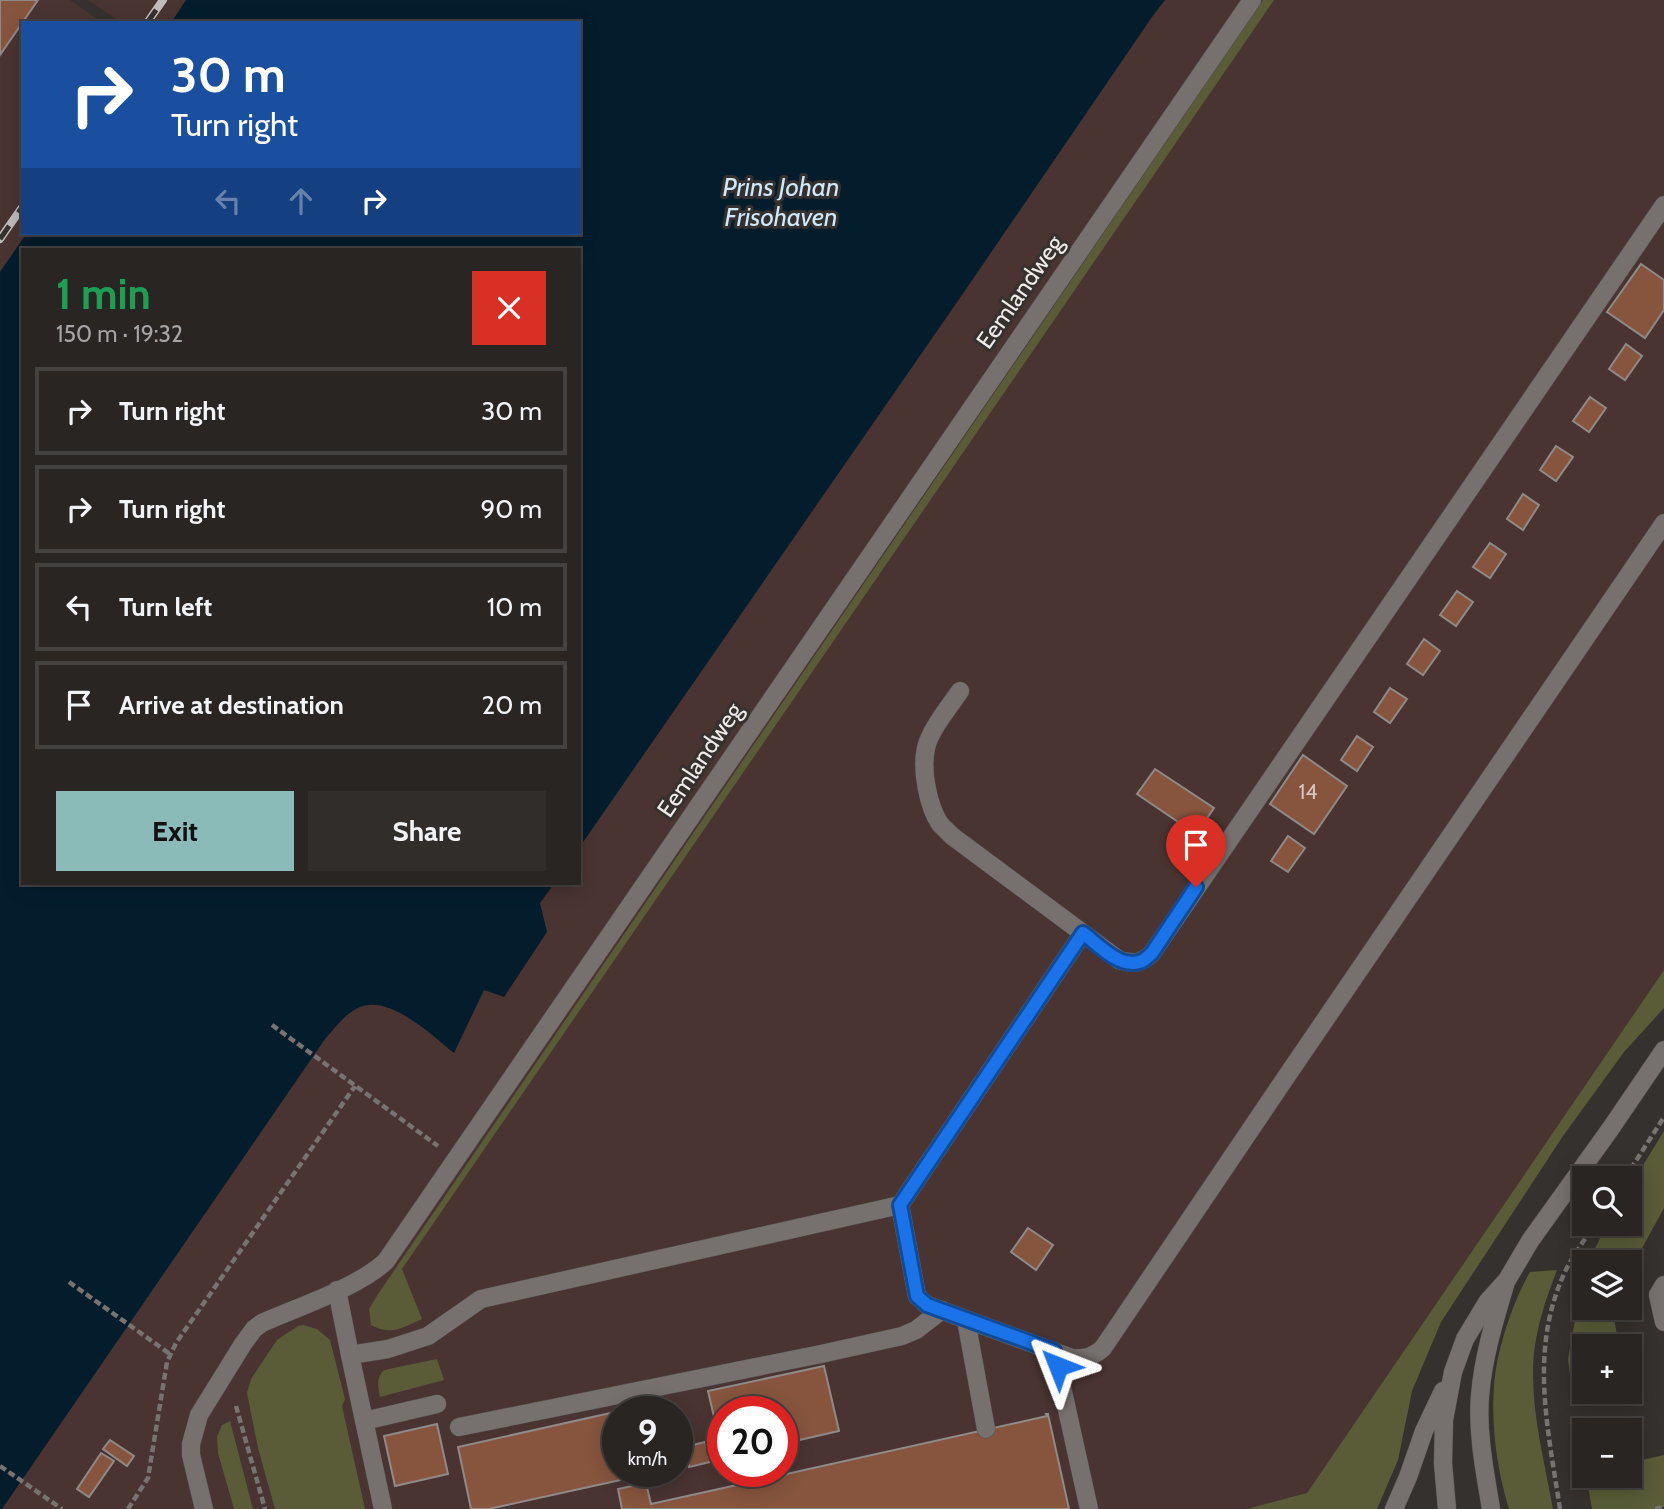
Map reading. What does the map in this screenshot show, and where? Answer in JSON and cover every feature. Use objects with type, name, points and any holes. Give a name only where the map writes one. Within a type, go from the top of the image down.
[{"type":"street","name":"Eemlandweg","points":[[204,1509],[191,1455],[191,1444],[199,1415],[243,1344],[262,1323],[369,1274],[386,1261],[1252,0]]},
{"type":"street","points":[[960,691],[926,749],[925,779],[930,802],[940,823],[952,836],[1119,960],[1131,964],[1144,960],[1152,953],[1664,205]]},
{"type":"street","points":[[900,1205],[917,1296],[927,1305],[1072,1358],[1083,1359],[1095,1355],[1103,1348],[1664,523]]},
{"type":"street","points":[[350,1355],[388,1349],[428,1336],[481,1299],[900,1205],[1083,933]]},
{"type":"street","points":[[1394,1509],[1424,1431],[1478,1316],[1507,1280],[1530,1241],[1664,1050]]},
{"type":"street","points":[[1490,1509],[1480,1432],[1480,1398],[1488,1343],[1507,1280]]},
{"type":"street","points":[[1664,1286],[1658,1294],[1664,1322]]},
{"type":"street","points":[[337,1290],[383,1509]]},
{"type":"street","points":[[459,1427],[902,1336],[916,1330],[942,1310]]},
{"type":"street","points":[[966,1320],[986,1429]]},
{"type":"street","points":[[1054,1351],[1089,1509]]},
{"type":"street","points":[[1447,1509],[1443,1440],[1446,1405],[1453,1372]]},
{"type":"street","points":[[364,1421],[437,1404]]},
{"type":"path","points":[[272,1025],[457,1160]]},
{"type":"path","points":[[128,1509],[148,1478],[170,1354],[355,1086]]},
{"type":"path","points":[[1633,1166],[1664,1117]]},
{"type":"path","points":[[1560,1509],[1547,1425],[1543,1373],[1547,1331],[1555,1296],[1565,1271],[1587,1236]]},
{"type":"path","points":[[69,1282],[170,1354]]},
{"type":"path","points":[[226,1372],[265,1509]]},
{"type":"path","points":[[0,1466],[62,1509]]},
{"type":"path","points":[[1655,1509],[1664,1507]]},
{"type":"shaded area","points":[[0,0],[70,0],[100,21],[21,21],[21,235],[26,235],[0,272]]},
{"type":"shaded area","points":[[88,0],[186,0],[172,21],[119,21]]},
{"type":"shaded area","points":[[923,0],[1664,0],[1664,970],[1307,1493],[1299,1509],[0,1509],[297,885],[581,885],[581,482]]},
{"type":"green space","points":[[1263,0],[1274,0],[402,1269],[422,1319],[391,1330],[371,1325],[369,1309],[378,1294]]},
{"type":"green space","points":[[1664,970],[1664,1008],[1624,1052],[1563,1136],[1441,1322],[1412,1391],[1398,1460],[1377,1509],[1247,1509],[1307,1493]]},
{"type":"green space","points":[[1664,1131],[1664,1208],[1641,1250],[1594,1250],[1601,1236],[1642,1236],[1642,1167]]},
{"type":"green space","points":[[1557,1270],[1537,1332],[1533,1373],[1538,1431],[1553,1509],[1509,1509],[1501,1479],[1494,1432],[1493,1401],[1498,1358],[1512,1312],[1530,1272]]},
{"type":"green space","points":[[1575,1320],[1614,1320],[1617,1334],[1573,1334]]},
{"type":"green space","points":[[303,1325],[317,1329],[330,1340],[345,1399],[342,1406],[365,1509],[275,1509],[258,1448],[247,1393],[251,1379],[277,1340]]},
{"type":"green space","points":[[1572,1337],[1572,1389],[1568,1359]]},
{"type":"green space","points":[[437,1359],[444,1380],[380,1397],[379,1379],[384,1370]]},
{"type":"green space","points":[[230,1421],[253,1509],[234,1509],[218,1453],[217,1437],[222,1425]]},
{"type":"green space","points":[[1664,1455],[1664,1507],[1592,1509],[1588,1488],[1642,1488],[1642,1460]]},
{"type":"water","name":"Prins Johan Frisohaven","points":[[186,0],[1165,0],[581,845],[581,248],[21,248],[21,885],[553,885],[540,903],[547,932],[504,997],[484,990],[454,1053],[421,1026],[395,1010],[381,1006],[368,1005],[356,1009],[325,1039],[0,1509],[0,272],[26,235],[581,235],[581,21],[172,21]]},
{"type":"building","points":[[0,0],[38,0],[21,21],[0,55]]},
{"type":"building","points":[[1641,264],[1664,280],[1664,310],[1645,338],[1607,312]]},
{"type":"building","points":[[1626,344],[1642,356],[1625,380],[1609,369]]},
{"type":"building","points":[[1590,397],[1606,408],[1589,432],[1573,421]]},
{"type":"building","points":[[1556,446],[1573,457],[1556,481],[1540,470]]},
{"type":"building","points":[[1523,494],[1539,505],[1523,530],[1507,519]]},
{"type":"building","points":[[1490,543],[1506,554],[1490,578],[1473,567]]},
{"type":"building","points":[[1457,591],[1473,602],[1456,626],[1440,615]]},
{"type":"building","points":[[1424,639],[1440,651],[1423,675],[1407,664]]},
{"type":"building","points":[[1390,688],[1407,699],[1390,723],[1374,712]]},
{"type":"building","points":[[1357,736],[1373,747],[1357,771],[1341,760]]},
{"type":"building","points":[[1303,755],[1347,786],[1314,834],[1270,804]]},
{"type":"building","points":[[1155,769],[1214,808],[1196,834],[1137,794]]},
{"type":"building","points":[[1288,836],[1305,848],[1288,872],[1271,861]]},
{"type":"building","points":[[1028,1228],[1053,1245],[1036,1270],[1011,1252]]},
{"type":"building","points":[[824,1366],[839,1431],[798,1440],[798,1396],[709,1396],[708,1391]]},
{"type":"building","points":[[1048,1414],[1069,1509],[622,1509],[618,1489],[647,1487],[651,1504],[728,1487],[798,1487],[798,1471]]},
{"type":"building","points":[[602,1415],[602,1484],[489,1509],[471,1509],[458,1447]]},
{"type":"building","points":[[437,1424],[448,1474],[395,1486],[384,1436]]},
{"type":"building","points":[[110,1440],[134,1456],[127,1466],[103,1449]]},
{"type":"building","points":[[705,1442],[707,1463],[693,1466],[693,1445]]},
{"type":"building","points":[[101,1453],[114,1461],[89,1497],[77,1489]]},
{"type":"railway","points":[[148,21],[163,0]]},
{"type":"railway","points":[[0,239],[21,209]]},
{"type":"route","points":[[1058,1366],[1054,1351],[927,1305],[917,1296],[900,1205],[1083,933],[1119,960],[1131,964],[1144,960],[1152,953],[1196,887]]}]
